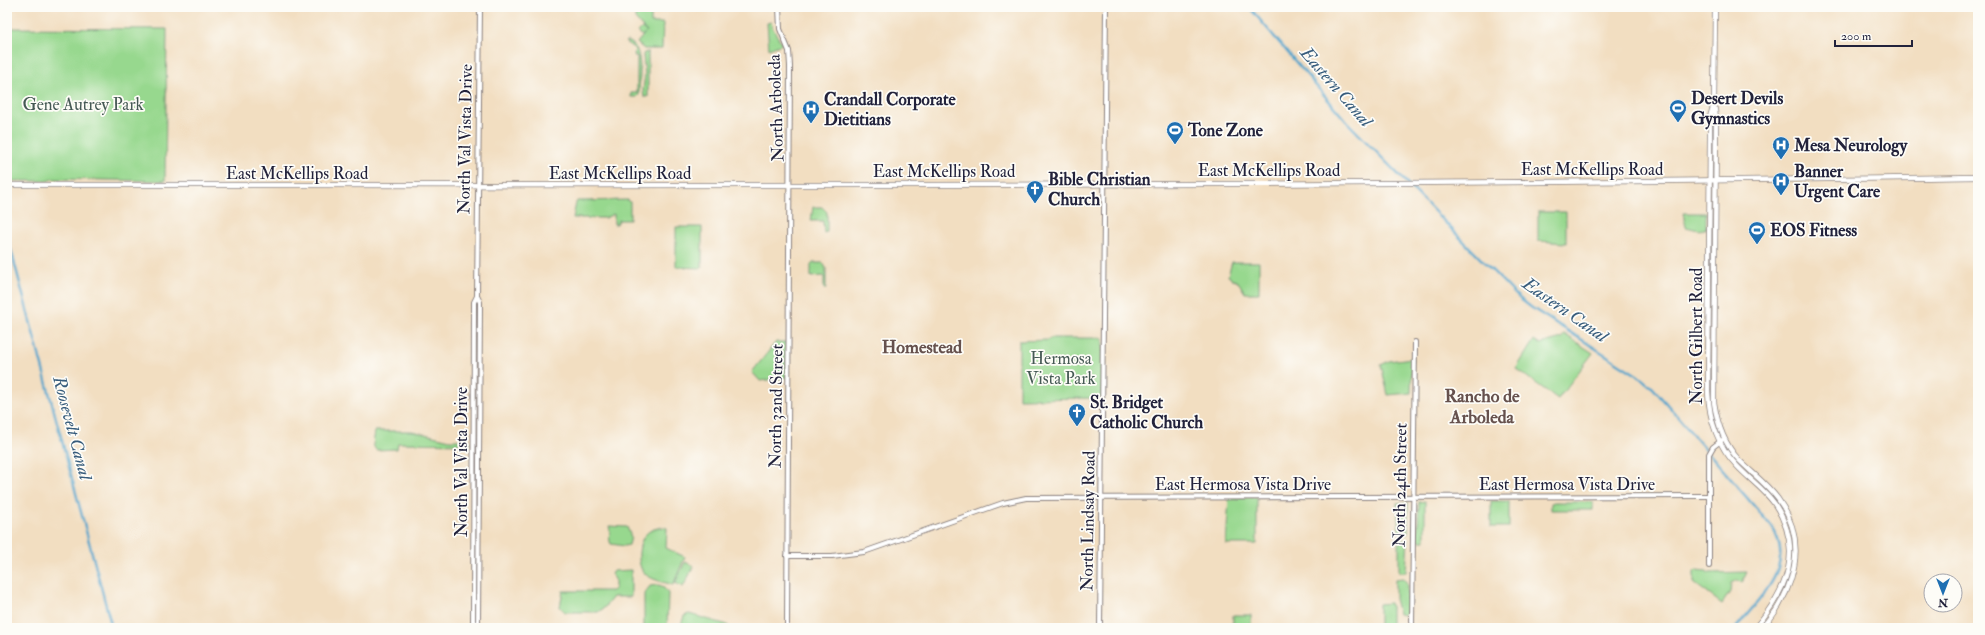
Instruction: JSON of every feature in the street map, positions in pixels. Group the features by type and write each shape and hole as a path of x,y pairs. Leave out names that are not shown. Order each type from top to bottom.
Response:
{"main road":[{"name":"North Gilbert Road","path":"1715,7 1714,104 1716,117 1716,181 1714,402 1719,425 1725,439 1739,459 1778,499 1786,514 1793,535 1795,556 1790,585 1780,606 1763,628"},
{"name":"North Gilbert Road","path":"1714,104 1710,116 1708,403 1719,441 1738,467 1774,503 1789,539 1789,562 1783,589 1772,607 1755,628"},
{"name":"East McKellips Road","path":"7,185 478,186 1709,182 1978,177"}],"street":[{"name":"North Val Vista Drive","path":"473,628 474,302 477,296 480,7"},
{"name":"North Arboleda","path":"779,7 780,29 790,59 790,185"},
{"name":"North Lindsay Road","path":"1100,628 1106,7"},
{"name":"North 32nd Street","path":"787,628 790,185"},
{"name":"North Val Vista Drive","path":"477,296 480,302 478,628"},
{"name":"North 24th Street","path":"1412,628 1415,342"},
{"path":"1709,566 1710,451 1719,441 1725,439"},
{"name":"East Hermosa Vista Drive","path":"788,556 837,556 864,552 1014,500 1026,498 1709,496"},
{"path":"473,578 478,578"},
{"path":"473,585 478,585"},
{"path":"473,599 478,599"},
{"path":"473,614 478,614"},
{"path":"473,622 478,622"}],"green space":[{"path":"635,7 651,7 651,23 663,23 662,49 644,49 637,43 645,33 642,36 638,32 642,28 647,32 635,19"},
{"path":"771,22 772,27 782,44 769,49 767,23"},
{"name":"Gene Autrey Park","path":"7,28 167,29 165,181 52,179 48,181 7,181"},
{"path":"627,41 633,44 639,56 640,81 639,95 637,97 631,97 631,93 637,93 637,56 634,56 635,49 625,42"},
{"path":"648,52 648,97 644,97 643,90 645,75 643,55 644,53"},
{"path":"628,200 630,202 630,220 619,220 617,224 614,224 614,214 605,218 573,218 577,201"},
{"path":"813,207 822,207 827,212 827,232 824,233 823,221 811,221"},
{"path":"1538,212 1566,212 1566,243 1538,241"},
{"path":"1683,213 1706,213 1706,228 1699,230 1686,227"},
{"path":"676,227 702,227 702,268 676,267"},
{"path":"1232,262 1259,262 1259,293 1245,293 1239,283 1228,276"},
{"path":"813,263 823,263 826,268 826,289 824,289 824,276 811,277 811,265"},
{"path":"1564,334 1593,353 1558,399 1516,369 1534,340 1540,344 1562,338"},
{"name":"Hermosa Vista Park","path":"1050,338 1103,338 1103,398 1019,399 1019,341 1049,340"},
{"path":"776,342 786,342 786,378 760,381 752,372"},
{"path":"1412,358 1411,393 1388,395 1381,365 1389,361"},
{"path":"375,431 412,431 450,440 469,440 471,444 398,443 397,449 376,450 373,445"},
{"path":"1229,497 1257,497 1257,544 1226,544"},
{"path":"1425,501 1425,541 1417,541 1419,502"},
{"path":"1491,501 1509,501 1509,527 1491,527"},
{"path":"1408,502 1408,532 1399,533 1397,503"},
{"path":"1593,502 1593,510 1551,510 1551,503"},
{"path":"609,526 627,527 631,537 629,545 624,546 611,544"},
{"path":"656,528 667,528 666,548 685,557 673,585 654,579 644,573 641,569 639,559 641,542 646,534"},
{"path":"1399,540 1408,540 1406,572 1399,572"},
{"path":"685,562 694,566 683,587 675,583"},
{"path":"631,570 631,597 613,597 604,608 598,612 565,612 560,607 563,591 612,591 615,588 615,579 611,574 613,571"},
{"path":"1696,570 1707,571 1708,573 1747,572 1742,583 1737,580 1731,583 1730,592 1722,604 1694,583 1694,572"},
{"path":"1403,578 1407,583 1407,612 1404,615 1399,614 1395,599 1395,579"},
{"path":"650,586 662,586 668,593 667,628 644,628 644,594"},
{"path":"1390,603 1391,628 1379,628 1379,604"},
{"path":"689,614 728,625 728,628 680,628 684,616"},
{"path":"1233,615 1251,615 1251,627 1237,628 1233,626"}],"waterway":[{"name":"Eastern Canal","path":"1249,7 1347,122 1519,298 1532,308 1637,375 1653,388 1772,527 1779,542 1780,555 1778,568 1765,593 1736,628"},
{"name":"Roosevelt Canal","path":"7,235 112,628"}],"place":[{"name":"Desert Devils Gymnastics","path":"1678,123"},
{"name":"Crandall Corporate Dietitians","path":"811,124"},
{"name":"Tone Zone","path":"1175,145"},
{"name":"Mesa Neurology","path":"1781,160"},
{"name":"Banner Urgent Care","path":"1781,196"},
{"name":"Bible Christian Church","path":"1035,204"},
{"name":"EOS Fitness","path":"1757,245"},
{"name":"St. Bridget Catholic Church","path":"1077,427"}],"district":[{"name":"Homestead","path":"922,347"},
{"name":"Rancho de Arboleda","path":"1482,406"}]}
